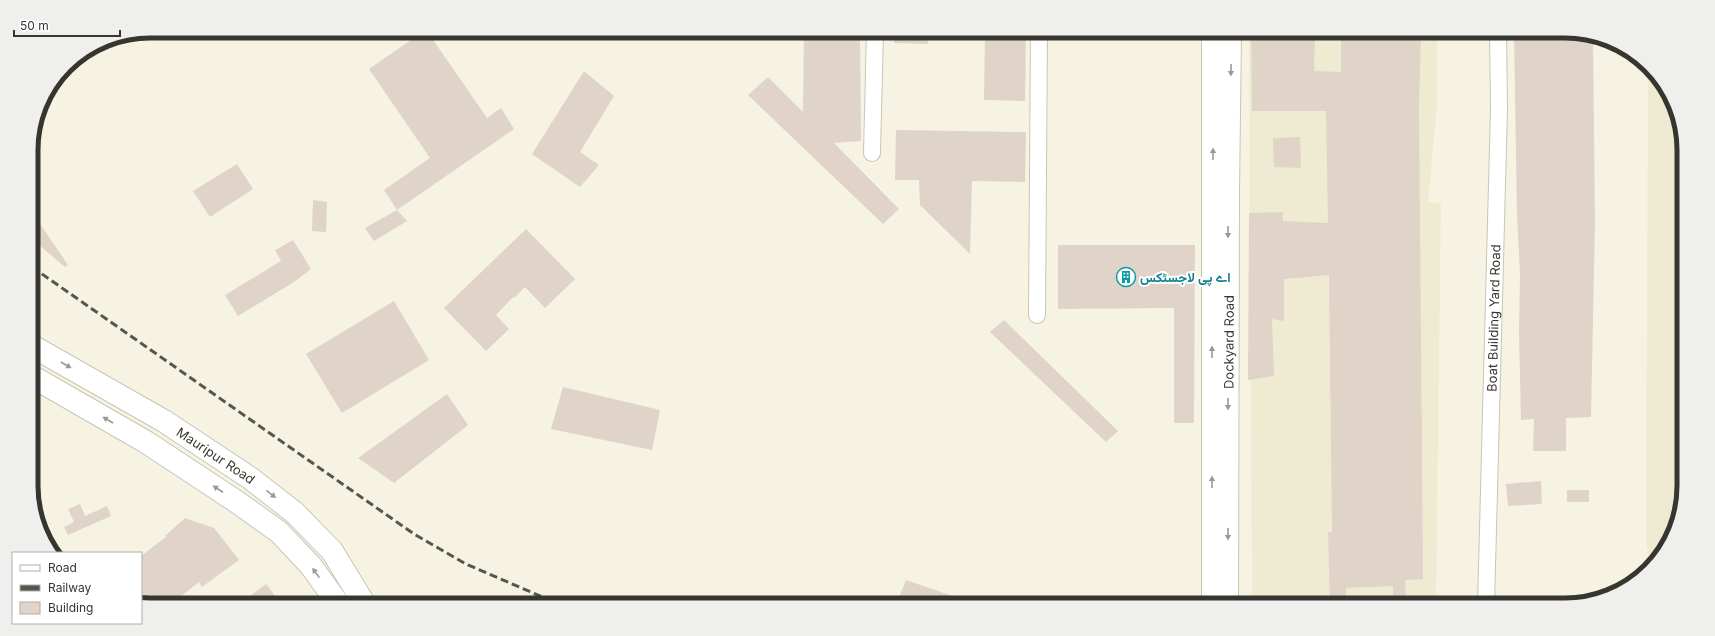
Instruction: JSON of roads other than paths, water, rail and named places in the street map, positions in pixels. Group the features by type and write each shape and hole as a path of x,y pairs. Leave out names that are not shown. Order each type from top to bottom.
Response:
{"highway":[{"name":"Mauripur Road","path":"38,349 164,421 261,486 295,513 332,551 361,598"},
{"name":"Mauripur Road","path":"38,380 146,442 237,502 279,532 311,566 334,598"}],"street":[{"path":"872,153 875,38"},
{"path":"1037,314 1039,38"},
{"name":"Dockyard Road","path":"1212,38 1221,193 1228,598"},
{"name":"Dockyard Road","path":"1212,598 1221,193 1231,38"},
{"name":"Boat Building Yard Road","path":"1486,598 1499,108 1498,38"}],"railway":[{"path":"38,271 414,534 466,564 545,598"}],"place":[{"name":"اے پی لاجسٹکس","path":"1126,277"}]}
